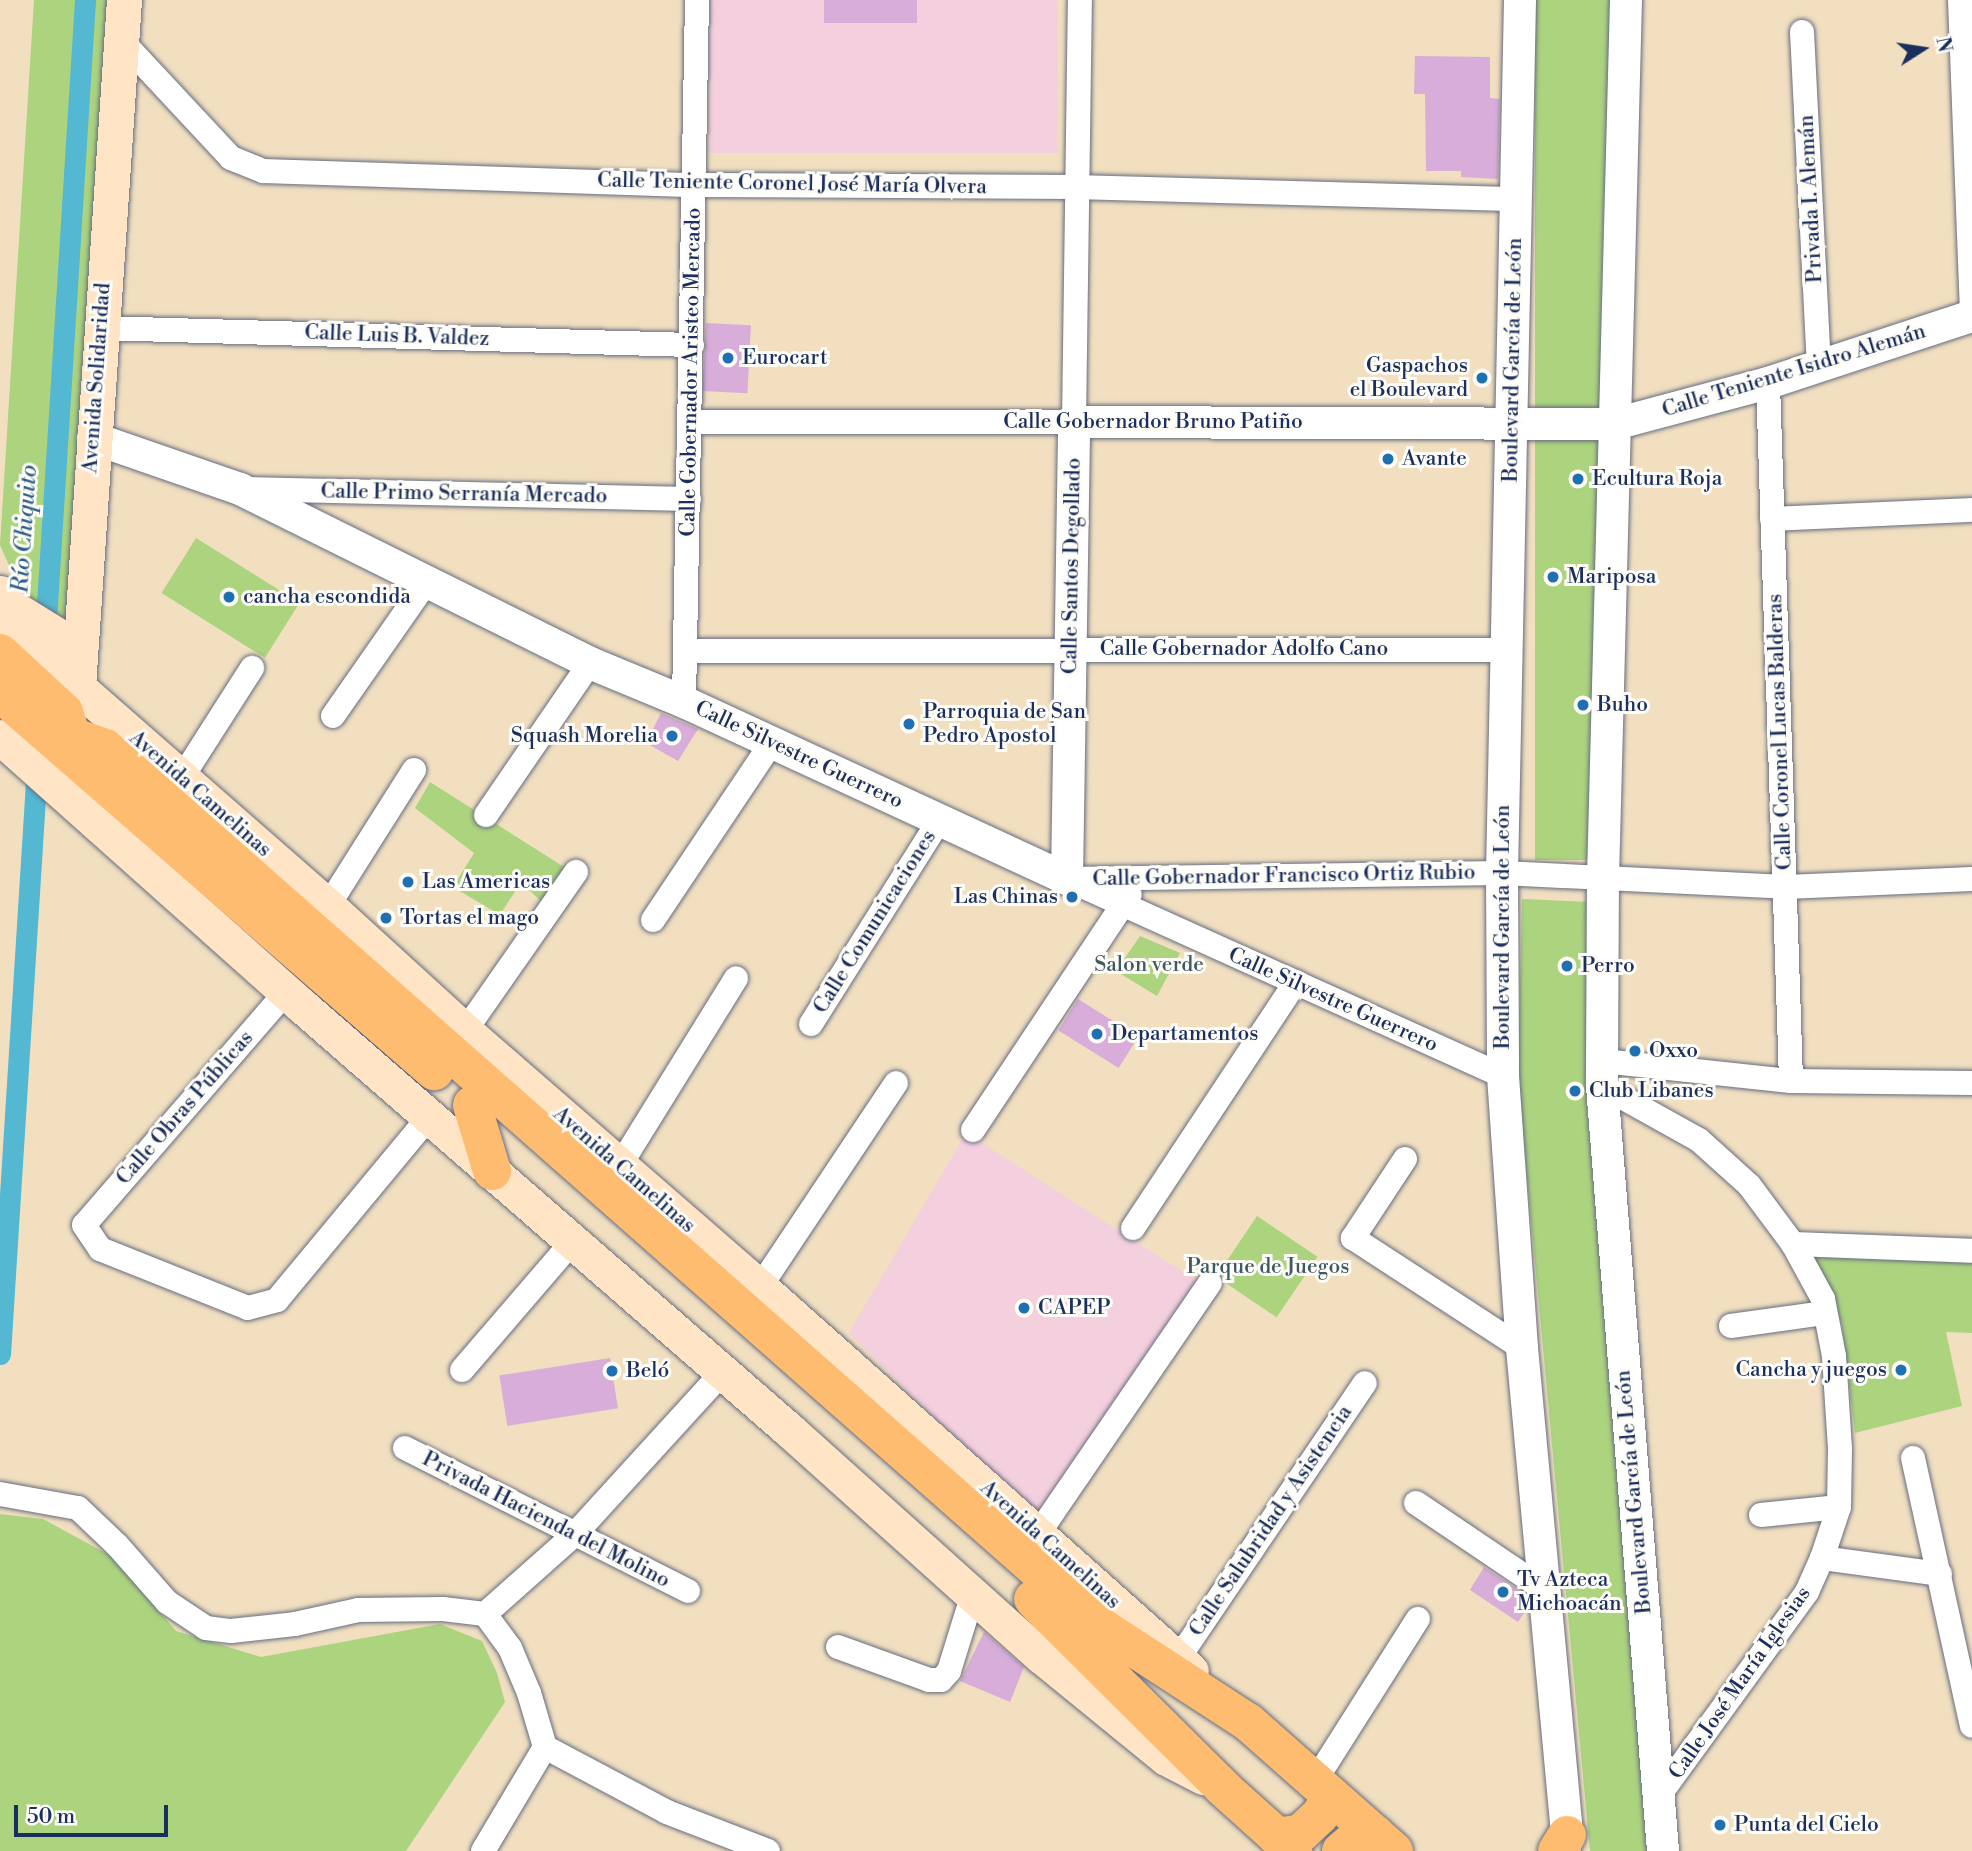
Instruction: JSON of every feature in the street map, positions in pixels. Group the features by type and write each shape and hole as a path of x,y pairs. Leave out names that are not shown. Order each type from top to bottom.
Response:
{"highway":[{"name":"Avenida Camelinas","path":"0,653 70,700 105,748 992,1559 1222,1787 1285,1844"},
{"name":"Avenida Camelinas","path":"0,693 70,700"},
{"path":"479,1043 489,1101 492,1171"},
{"name":"Avenida Camelinas","path":"489,1101 1103,1628 1248,1722 1384,1842"},
{"path":"1285,1844 1321,1815 1323,1789"},
{"path":"1341,1851 1354,1840 1384,1842"}],"main road":[{"name":"Avenida Solidaridad","path":"70,700 93,438 124,0"},
{"name":"Avenida Camelinas","path":"2,605 70,700 181,779 328,905 479,1043 760,1287 1248,1722"},
{"name":"Avenida Camelinas","path":"0,737 1041,1656 1167,1758 1222,1787"}],"street":[{"name":"Calle Gobernador Aristeo Mercado","path":"684,702 697,0"},
{"name":"Calle Santos Degollado","path":"1067,879 1080,0"},
{"name":"Boulevard García de León","path":"1520,0 1502,873 1503,1076 1522,1348 1545,1590 1563,1846"},
{"name":"Boulevard García de León","path":"1626,0 1603,876 1602,1074 1663,1851"},
{"path":"1961,0 1968,74 1972,310"},
{"name":"Privada I. Alemán","path":"1802,32 1819,366"},
{"name":"Calle Teniente Coronel José María Olvera","path":"121,40 231,158 263,171 695,185 1078,187 1516,199"},
{"name":"Calle Teniente Isidro Alemán","path":"1615,424 1768,383 1972,316"},
{"name":"Calle Luis B. Valdez","path":"101,328 692,345"},
{"name":"Calle Coronel Lucas Balderas","path":"1768,383 1791,1081"},
{"name":"Calle Gobernador Bruno Patiño","path":"691,422 1615,424"},
{"name":"Calle Silvestre Guerrero","path":"93,438 240,489 428,580 590,663 684,702 1122,906 1503,1076"},
{"name":"Calle Primo Serranía Mercado","path":"240,489 689,499"},
{"path":"1772,519 1972,510"},
{"path":"334,716 428,580"},
{"name":"Calle Gobernador Adolfo Cano","path":"687,651 1507,650"},
{"path":"486,815 590,663"},
{"path":"181,779 251,668"},
{"path":"653,920 771,744"},
{"path":"328,905 414,770"},
{"name":"Calle Comunicaciones","path":"811,1024 940,820"},
{"path":"479,1043 576,872"},
{"name":"Calle Gobernador Francisco Ortiz Rubio","path":"1067,879 1502,873 1786,887 1972,879"},
{"path":"973,1129 1140,879"},
{"path":"619,1167 736,978"},
{"path":"1133,1228 1296,982"},
{"name":"Calle Obras Públicas","path":"286,992 85,1225 100,1249 248,1308 277,1300 429,1117"},
{"path":"1602,1074 1791,1081 1972,1083"},
{"name":"Calle José María Iglesias","path":"1602,1074 1699,1140 1749,1185 1793,1244 1823,1299 1834,1356 1840,1449 1839,1507 1822,1558 1807,1592 1658,1797"},
{"path":"760,1287 896,1083"},
{"path":"1405,1159 1353,1238 1522,1348"},
{"path":"462,1370 573,1241"},
{"path":"1793,1244 1972,1251"},
{"path":"1038,1534 1210,1283"},
{"path":"1731,1326 1825,1313"},
{"path":"485,1614 575,1534 722,1373"},
{"name":"Calle Salubridad y Asistencia","path":"1178,1659 1365,1384"},
{"name":"Privada Hacienda del Molino","path":"405,1448 688,1591"},
{"path":"1913,1458 1972,1726"},
{"path":"0,1494 78,1508 117,1545 167,1602 206,1628 231,1631 282,1625 358,1610 443,1609 485,1614 510,1648 529,1693 545,1747 667,1812 768,1851"},
{"path":"1416,1503 1545,1590"},
{"path":"1761,1515 1839,1507"},
{"path":"1822,1558 1940,1574"},
{"path":"838,1647 929,1680 941,1680 950,1671 973,1594"},
{"path":"1323,1789 1418,1619"},
{"path":"483,1851 545,1747"}],"shaded area":[{"path":"709,0 1058,0 1058,153 709,153"},
{"name":"CAPEP","path":"966,1133 1202,1284 1042,1523 849,1333"}],"green space":[{"path":"34,0 127,0 82,637 21,593 0,545"},
{"path":"1535,0 1613,0 1613,860 1535,860"},
{"name":"cancha escondida","path":"196,538 299,603 265,658 162,593"},
{"path":"430,782 572,872 548,908 521,882 500,915 453,887 474,853 415,808"},
{"path":"1522,899 1589,902 1587,1105 1652,1851 1590,1851 1518,1080"},
{"name":"Salon verde","path":"1140,936 1180,953 1157,996 1116,971"},
{"name":"Parque de Juegos","path":"1257,1216 1318,1257 1277,1317 1216,1277"},
{"name":"Cancha y juegos","path":"1814,1256 1972,1261 1972,1333 1946,1332 1962,1406 1855,1433 1842,1325"},
{"path":"0,1514 43,1519 113,1557 176,1631 261,1657 440,1624 482,1641 497,1673 505,1702 406,1851 0,1851"}],"building":[{"path":"824,0 917,0 917,23 824,23"},
{"path":"1415,56 1490,57 1490,98 1500,99 1498,179 1461,177 1461,171 1426,171 1425,94 1414,94"},
{"name":"Eurocart","path":"706,323 751,325 747,393 702,391"},
{"name":"Squash Morelia","path":"661,713 698,729 678,761 646,743"},
{"name":"Departamentos","path":"1078,999 1138,1037 1119,1068 1058,1030"},
{"path":"610,1358 618,1408 507,1426 499,1376"},
{"name":"Tv Azteca Michoacán","path":"1484,1567 1526,1595 1528,1607 1518,1622 1470,1590"},
{"path":"984,1632 1024,1667 1010,1702 960,1681"}],"waterway":[{"name":"Río Chiquito","path":"45,636 85,0"},
{"name":"Río Chiquito","path":"0,1354 37,766"}],"place":[{"name":"Eurocart","path":"728,358"},
{"name":"Gaspachos el Boulevard","path":"1482,378"},
{"name":"Avante","path":"1388,459"},
{"name":"Ecultura Roja","path":"1578,479"},
{"name":"Mariposa","path":"1553,577"},
{"name":"cancha escondida","path":"229,597"},
{"name":"Buho","path":"1583,705"},
{"name":"Parroquia de San Pedro Apostol","path":"909,724"},
{"name":"Squash Morelia","path":"672,736"},
{"name":"Las Americas","path":"408,882"},
{"name":"Las Chinas","path":"1072,897"},
{"name":"Tortas el mago","path":"386,918"},
{"name":"Perro","path":"1567,966"},
{"name":"Departamentos","path":"1097,1034"},
{"name":"Oxxo","path":"1635,1051"},
{"name":"Club Libanes","path":"1575,1091"},
{"name":"CAPEP","path":"1024,1308"},
{"name":"Cancha y juegos","path":"1901,1370"},
{"name":"Beló","path":"612,1371"},
{"name":"Tv Azteca Michoacán","path":"1503,1592"},
{"name":"Punta del Cielo","path":"1720,1825"}]}
